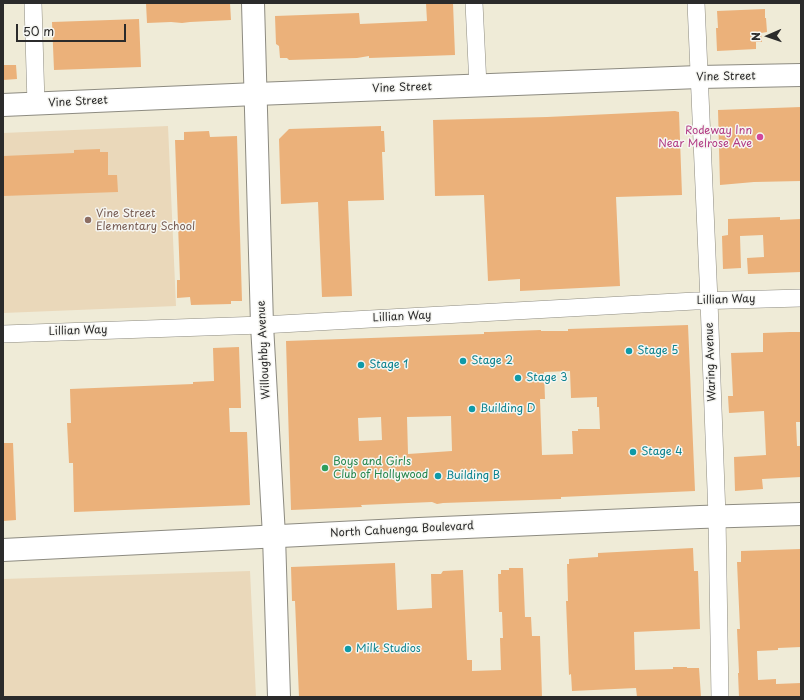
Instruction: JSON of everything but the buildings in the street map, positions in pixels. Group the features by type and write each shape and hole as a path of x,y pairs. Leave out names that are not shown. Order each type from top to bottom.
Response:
{"main road":[{"name":"Willoughby Avenue","path":"253,3 262,325 274,536 279,697"},
{"name":"Vine Street","path":"3,105 699,77 801,75"},
{"name":"North Cahuenga Boulevard","path":"3,550 717,516 801,514"}],"street":[{"path":"33,3 36,104"},
{"path":"474,3 478,86"},
{"name":"Waring Avenue","path":"696,3 717,516 720,697"},
{"name":"Lillian Way","path":"3,334 262,325 709,301 801,298"}],"shaded area":[{"name":"Vine Street Elementary School","path":"168,126 176,306 3,313 3,133"},
{"path":"250,571 256,697 3,697 3,579"}],"place":[{"name":"Rodeway Inn Near Melrose Ave","path":"760,137"},
{"name":"Vine Street Elementary School","path":"88,220"},
{"name":"Stage 5","path":"629,351"},
{"name":"Stage 2","path":"463,361"},
{"name":"Stage 1","path":"361,365"},
{"name":"Stage 3","path":"518,378"},
{"name":"Building D","path":"472,409"},
{"name":"Stage 4","path":"633,452"},
{"name":"Boys and Girls Club of Hollywood","path":"325,468"},
{"name":"Building B","path":"438,476"},
{"name":"Milk Studios","path":"348,649"}]}
